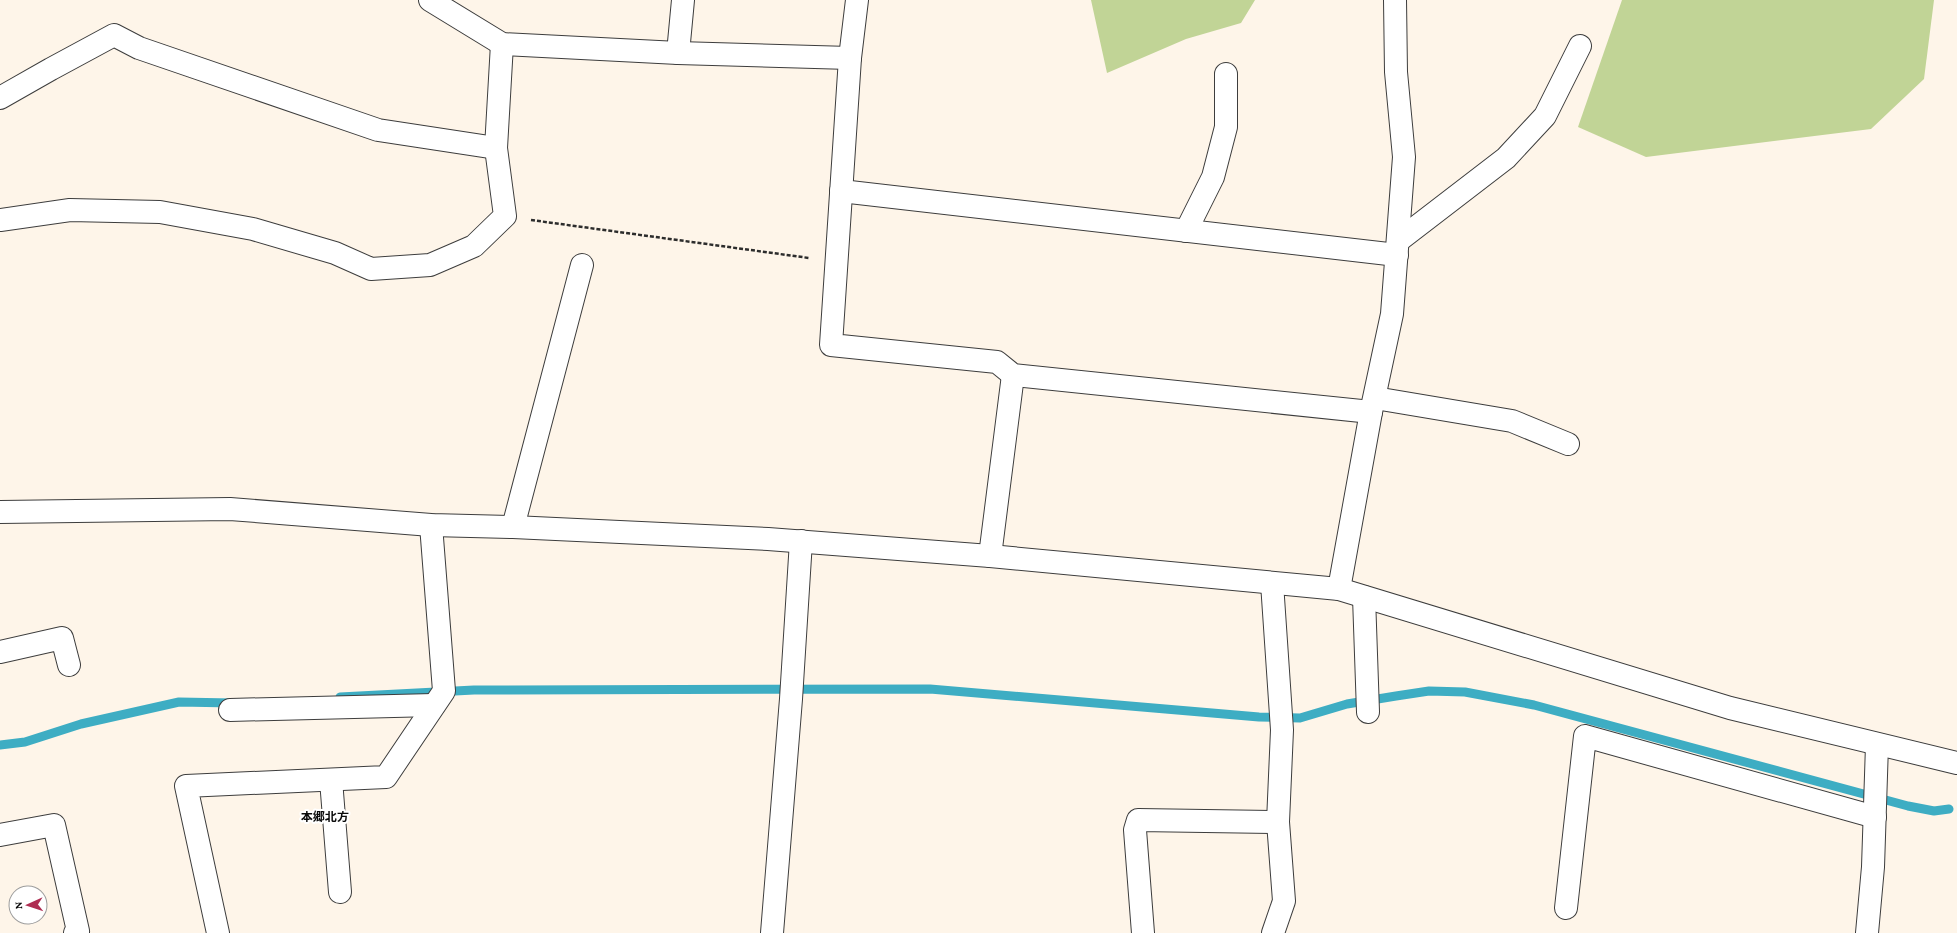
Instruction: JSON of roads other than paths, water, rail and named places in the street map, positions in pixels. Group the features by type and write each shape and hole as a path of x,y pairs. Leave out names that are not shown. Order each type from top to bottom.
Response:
{"street":[{"path":"430,0 502,44 678,53 850,58"},
{"path":"678,53 684,0"},
{"path":"857,0 850,58 836,262 832,345 997,362 1013,375 1373,405 1512,421 1568,444"},
{"path":"1338,589 1392,314 1404,157 1396,72 1395,0"},
{"path":"0,98 51,68 114,35 153,52 378,130 496,148"},
{"path":"0,220 70,210 160,212 253,229 335,253 371,269 430,264 474,246 505,216 496,148 502,44"},
{"path":"841,191 1186,231 1397,248 1506,158 1545,116 1580,46"},
{"path":"1186,231 1213,177 1226,127 1226,74"},
{"path":"513,527 582,265"},
{"path":"990,556 1013,375"},
{"path":"0,512 230,509 431,525 513,527 801,541 990,556 1338,589 1730,708 1877,745 1957,763"},
{"path":"218,933 186,786 386,777 444,691 431,525"},
{"path":"772,933 792,688 801,541"},
{"path":"1272,583 1282,730 1278,822 1284,901 1273,933"},
{"path":"1364,597 1368,704"},
{"path":"0,652 62,638 69,665"},
{"path":"230,710 434,705"},
{"path":"1566,908 1586,736 1875,817"},
{"path":"1867,933 1872,874 1877,745"},
{"path":"331,780 340,892"},
{"path":"1143,933 1136,830 1138,820 1278,822"},
{"path":"0,835 54,825 78,931 75,933"}],"waterway":[{"path":"340,697 474,690 930,689 1259,717 1300,718 1347,704 1396,696 1429,691 1465,692 1534,705 1908,806 1934,811 1949,809"},
{"path":"0,745 25,742 81,724 179,702 233,703"}],"district":[{"name":"本郷北方","path":"325,817"}]}
